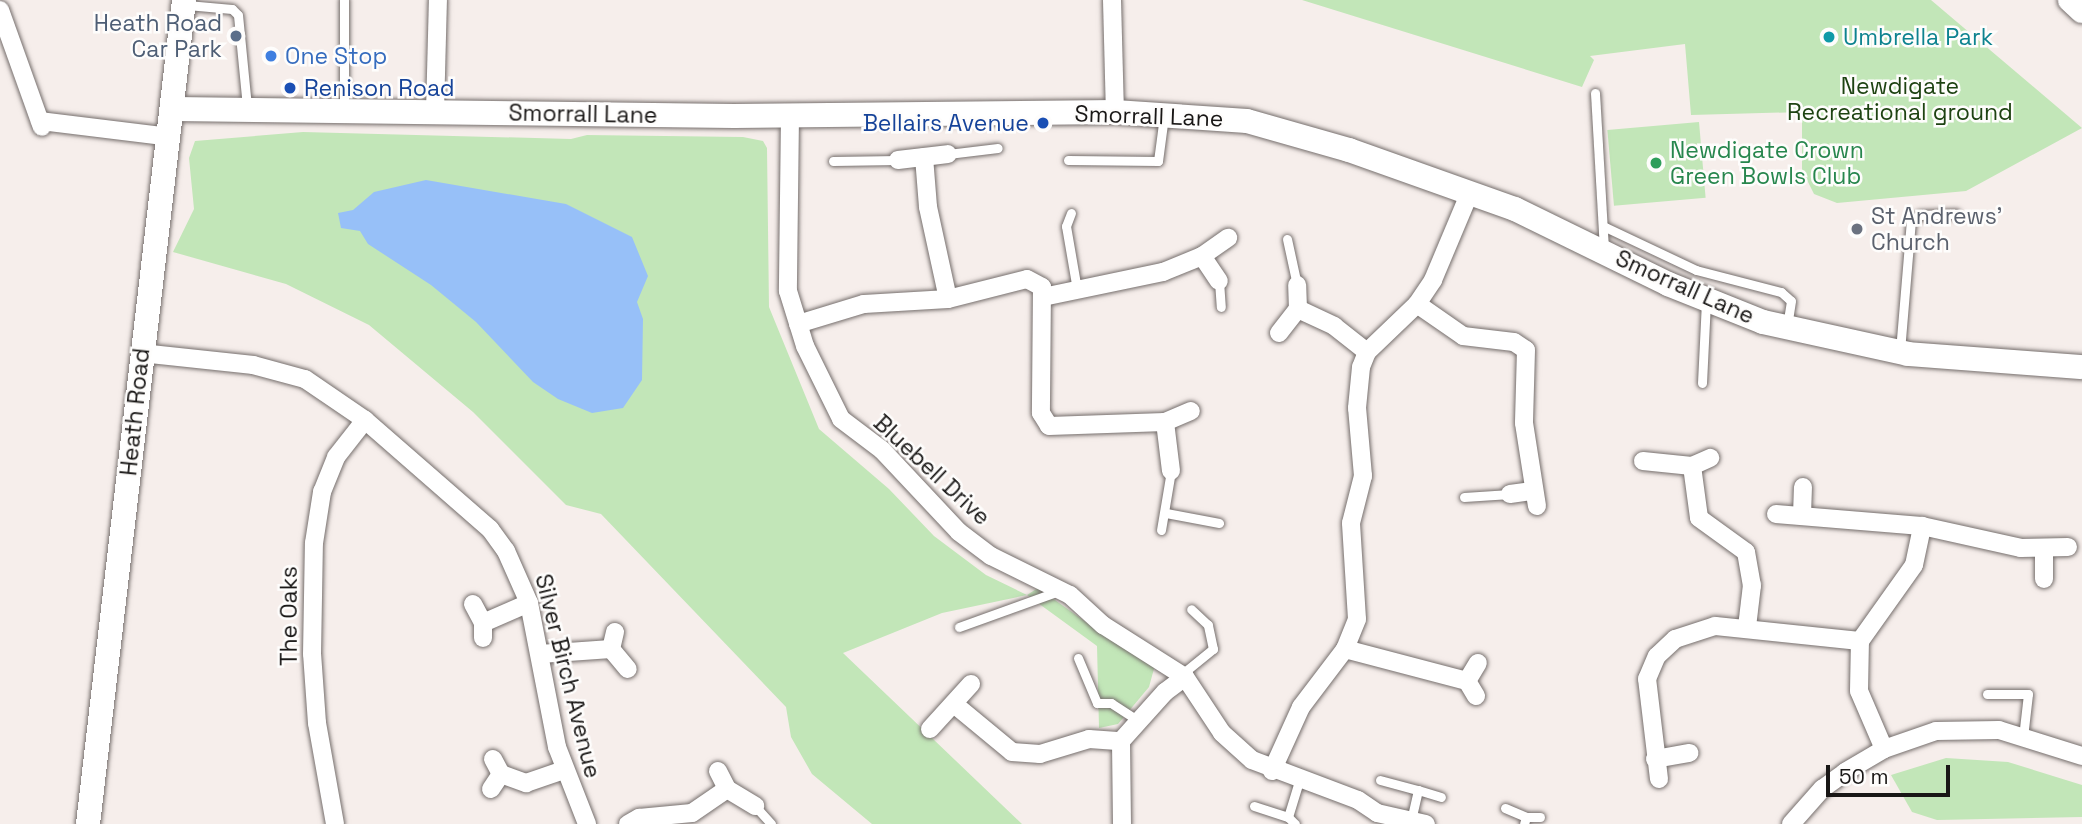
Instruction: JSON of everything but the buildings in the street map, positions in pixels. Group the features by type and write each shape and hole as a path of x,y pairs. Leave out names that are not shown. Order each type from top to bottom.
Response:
{"street":[{"path":"435,112 438,0"},
{"path":"1112,0 1115,112"},
{"path":"2070,0 2082,11"},
{"name":"Heath Road","path":"88,824 141,353 171,137 184,2"},
{"path":"0,10 41,124 171,137"},
{"name":"Smorrall Lane","path":"174,109 790,116 1115,112 1233,120 1286,130 1470,192 1604,251 1702,299 1787,329 1900,352 2082,367"},
{"name":"Bluebell Drive","path":"790,116 788,280 798,324 841,419 882,450 959,532 991,556 1060,591 1103,625 1184,675 1222,733 1252,760 1272,771 1406,822"},
{"path":"898,160 948,154"},
{"path":"924,157 928,207 948,299"},
{"path":"1272,771 1313,685 1354,636 1359,607 1351,523 1363,476 1357,382 1367,352 1417,304 1433,280 1470,192"},
{"path":"1043,297 1163,272 1202,256 1228,238"},
{"path":"1202,256 1219,281"},
{"path":"798,324 864,304 948,299 1027,279 1042,287 1044,421 1067,428 1165,422 1191,411"},
{"path":"1279,333 1298,309 1297,285"},
{"path":"1417,304 1464,335 1514,342 1526,350 1524,422 1534,498 1510,494"},
{"path":"1298,309 1334,326 1367,352"},
{"name":"Silver Birch Avenue","path":"141,353 285,372 324,390 365,421 490,529 506,551 529,603 564,770 587,824"},
{"name":"The Oaks","path":"335,824 315,696 314,543 326,482 336,457 365,421"},
{"path":"1165,422 1171,471"},
{"path":"1643,461 1692,466 1710,458"},
{"path":"1692,466 1699,517 1745,552 1752,584 1746,627"},
{"path":"1802,515 1803,487"},
{"path":"1776,514 1922,526 1996,544 2044,549 2068,547"},
{"path":"1884,749 1859,691 1860,642 1914,565 1922,526"},
{"path":"2044,549 2044,579"},
{"path":"473,604 483,630 529,603"},
{"path":"1658,779 1646,698 1647,679 1657,656 1675,639 1695,629 1746,627 1860,642"},
{"path":"540,654 613,640 628,669"},
{"path":"1345,649 1471,689 1478,663"},
{"path":"1122,824 1121,741 1184,675"},
{"path":"930,729 971,684"},
{"path":"954,704 1012,752 1040,754 1089,739 1121,741"},
{"path":"1791,824 1822,789 1884,749 1913,736 1968,727 2023,737 2082,756"},
{"path":"1655,759 1689,752"},
{"path":"491,789 497,766 526,783 564,770"},
{"path":"718,771 727,789 755,806"},
{"path":"628,824 639,818 692,813 727,789"}],"lane":[{"path":"344,0 344,110"},
{"path":"184,2 232,9 238,15 247,108"},
{"path":"1595,93 1604,251"},
{"path":"1068,160 1158,161 1165,114"},
{"path":"948,154 998,148"},
{"path":"833,161 898,160"},
{"path":"1071,213 1066,226 1077,290"},
{"path":"1900,352 1910,221 1920,215 1956,214"},
{"path":"1603,226 1707,272 1787,296 1791,305 1787,329"},
{"path":"1287,239 1297,285"},
{"path":"1702,383 1702,299 1707,272"},
{"path":"1219,281 1221,307"},
{"path":"1161,530 1171,471"},
{"path":"1464,497 1510,494"},
{"path":"1166,513 1219,523"},
{"path":"959,627 1060,591"},
{"path":"1184,675 1213,649 1208,625 1191,609"},
{"path":"1078,658 1097,703 1111,703 1139,721"},
{"path":"1987,694 2028,694 2023,737"},
{"path":"1254,806 1292,821 1300,780"},
{"path":"1380,780 1441,797"},
{"path":"1406,822 1418,790"},
{"path":"755,806 771,824"},
{"path":"1505,808 1525,821 1540,817"}],"green space":[{"name":"Newdigate Recreational ground","path":"1302,0 1931,0 2082,128 1966,191 1837,203 1814,194 1802,170 1802,112 1691,115 1685,44 1590,56 1594,60 1582,87"},
{"name":"Newdigate Crown Green Bowls Club","path":"1699,122 1706,198 1614,206 1607,130"},
{"path":"303,132 571,139 587,135 743,137 763,141 767,148 769,307 819,429 889,489 934,536 986,575 1027,595 942,613 843,653 1022,824 872,824 812,774 791,737 786,707 601,514 566,505 473,412 369,325 286,284 173,252 194,209 189,158 195,141"},
{"path":"1038,588 1114,642 1155,665 1149,687 1118,724 1099,728 1097,646 1027,595"},
{"path":"1946,758 2008,762 2082,785 2082,817 1937,820 1912,812 1891,775"}],"water":[{"path":"426,180 566,204 632,237 648,276 637,302 643,319 642,380 623,408 592,413 558,399 533,382 476,322 431,285 368,244 360,231 341,228 338,213 353,210 374,192"}],"place":[{"name":"Heath Road Car Park","path":"236,36"},
{"name":"Umbrella Park","path":"1829,37"},
{"name":"One Stop","path":"271,56"},
{"name":"Renison Road","path":"290,88"},
{"name":"Bellairs Avenue","path":"1043,123"},
{"name":"Newdigate Crown Green Bowls Club","path":"1656,163"},
{"name":"St Andrews' Church","path":"1857,229"}]}
